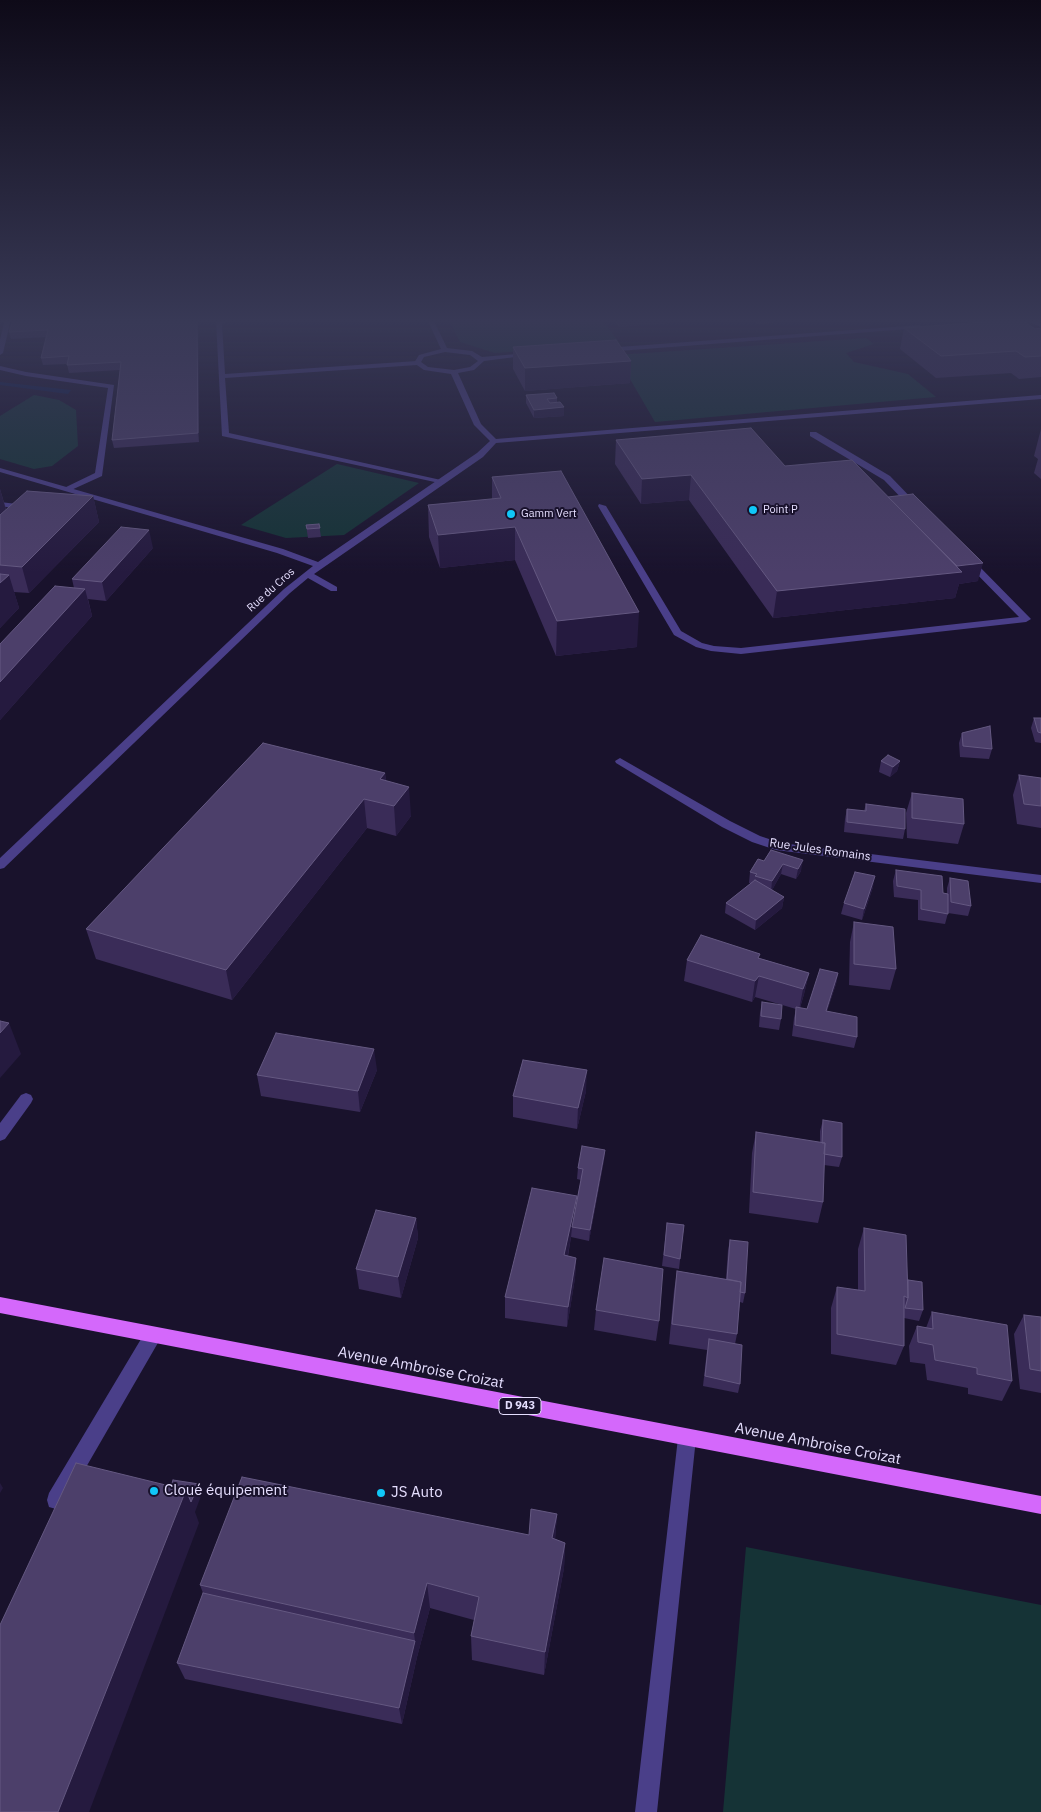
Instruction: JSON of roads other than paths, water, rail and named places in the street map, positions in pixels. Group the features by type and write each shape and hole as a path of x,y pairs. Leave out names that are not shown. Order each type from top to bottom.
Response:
{"main road":[{"name":"Avenue Ambroise Croizat","path":"0,1305 1041,1505"}],"street":[{"path":"66,489 99,474 109,404"},
{"path":"223,404 226,434 441,482"},
{"path":"469,404 478,424 494,442"},
{"path":"319,566 480,455 494,442 961,404"},
{"path":"813,434 887,478 922,513"},
{"name":"Rue du Cros","path":"0,470 280,551 319,566"},
{"path":"0,504 25,507 0,531"},
{"path":"602,506 677,633 699,645 714,649 741,651 1026,619 964,556"},
{"name":"Rue du Cros","path":"0,864 287,591 319,566"},
{"path":"308,574 334,588"},
{"name":"Rue Jules Romains","path":"620,761 726,824 756,839 780,847 1041,879"},
{"path":"0,1135 26,1099"},
{"path":"56,1500 153,1335"},
{"path":"646,1812 687,1438"}],"place":[{"name":"Point P","path":"753,510"},
{"name":"Gamm Vert","path":"511,514"},
{"name":"Cloué équipement","path":"154,1491"},
{"name":"JS Auto","path":"381,1493"}]}
